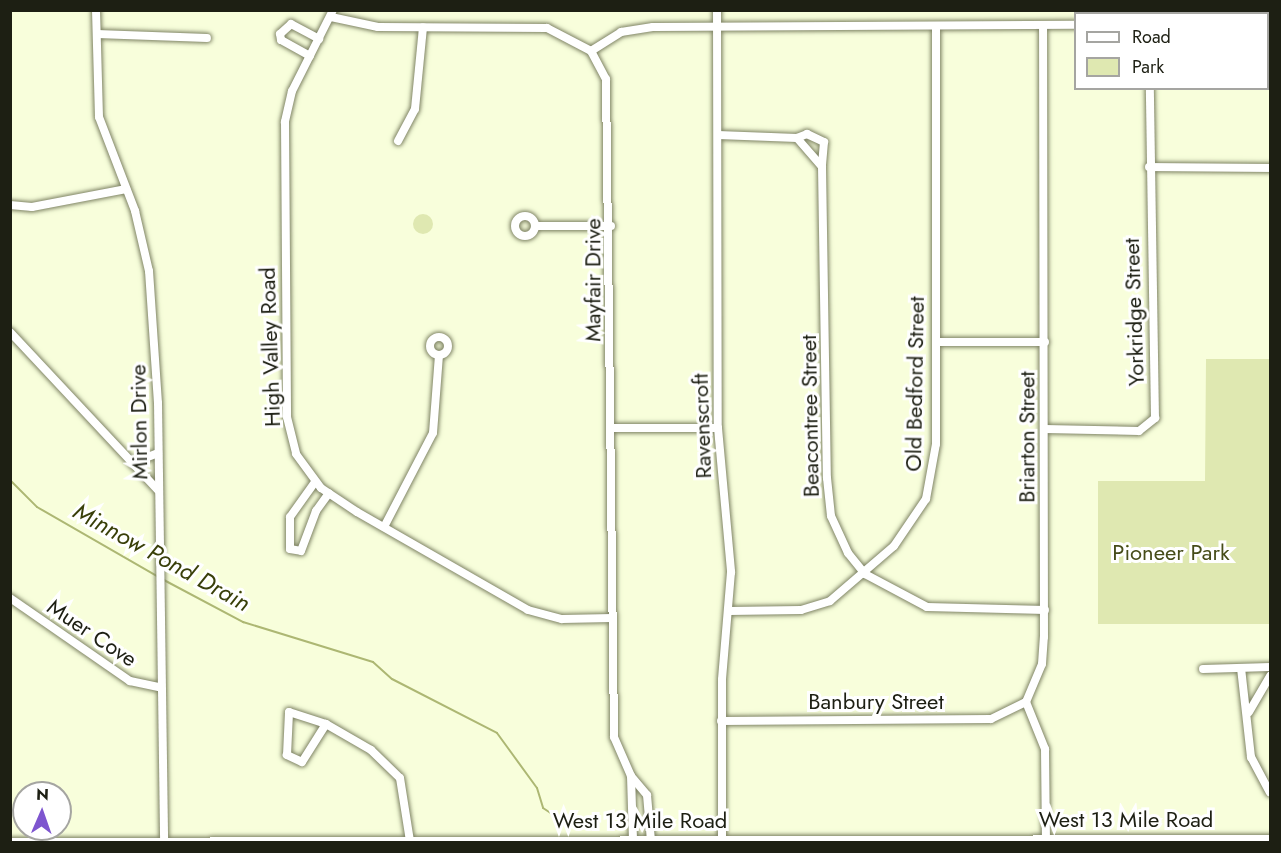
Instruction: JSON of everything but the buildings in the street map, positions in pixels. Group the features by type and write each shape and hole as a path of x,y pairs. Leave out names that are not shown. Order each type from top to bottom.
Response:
{"street":[{"name":"Mirlon Drive","path":"96,10 99,117 126,189 150,271 158,453 158,687 164,842"},
{"name":"Ravenscroft","path":"717,10 718,428 729,611 721,721 722,841"},
{"path":"332,14 378,27 547,28 591,51 633,29 1074,25"},
{"name":"High Valley Road","path":"332,14 292,91 285,122 285,360 290,438 315,482 329,493 528,610 562,619 612,618"},
{"path":"310,56 281,40 280,34 291,24 319,39"},
{"path":"398,141 415,109 423,27"},
{"name":"Old Bedford Street","path":"729,611 809,609 831,601 865,574 894,546 926,499 936,444 936,27"},
{"name":"Briarton Street","path":"1026,702 1042,664 1045,610 1043,27"},
{"path":"97,34 207,38"},
{"path":"1269,39 1270,49"},
{"name":"Mayfair Drive","path":"591,51 610,96 614,737 631,776 647,795 651,841"},
{"name":"Yorkridge Street","path":"1045,429 1139,431 1155,418 1149,167 1150,90"},
{"name":"Beacontree Street","path":"718,135 797,138 807,134 824,142 822,167 827,478 831,516 865,574"},
{"path":"797,138 822,167"},
{"path":"1149,167 1270,168"},
{"path":"10,205 41,205 126,189"},
{"path":"536,226 610,226"},
{"path":"10,332 158,490"},
{"path":"936,342 1045,342"},
{"path":"384,527 433,433 439,355"},
{"path":"611,428 718,428"},
{"path":"132,463 158,453"},
{"path":"315,482 290,517 290,549 302,551 316,511 329,493"},
{"path":"865,574 927,607 1045,610"},
{"name":"Muer Cove","path":"10,598 130,681 158,687"},
{"path":"1203,669 1270,667"},
{"path":"1241,668 1249,712 1251,757 1270,792"},
{"path":"1249,712 1270,676"},
{"path":"1026,702 1045,749 1047,840"},
{"name":"Banbury Street","path":"721,721 991,719 1026,702"},
{"path":"326,724 307,758 296,764 289,759 285,721 290,712 326,724 371,750 400,778 410,841"},
{"name":"Mayfair Drive","path":"631,776 633,841"},
{"name":"West 13 Mile Road","path":"10,842 1233,841 1270,839"}],"green space":[{"path":"423,214 430,217 433,224 430,231 423,234 416,231 413,224 416,217"},
{"name":"Pioneer Park","path":"1206,359 1270,359 1270,624 1098,624 1098,481 1205,481"}],"waterway":[{"name":"Minnow Pond Drain","path":"10,480 37,507 157,576"},
{"name":"Minnow Pond Drain","path":"162,579 243,622 373,662 392,679 497,733 537,788 543,808 563,821"}]}
